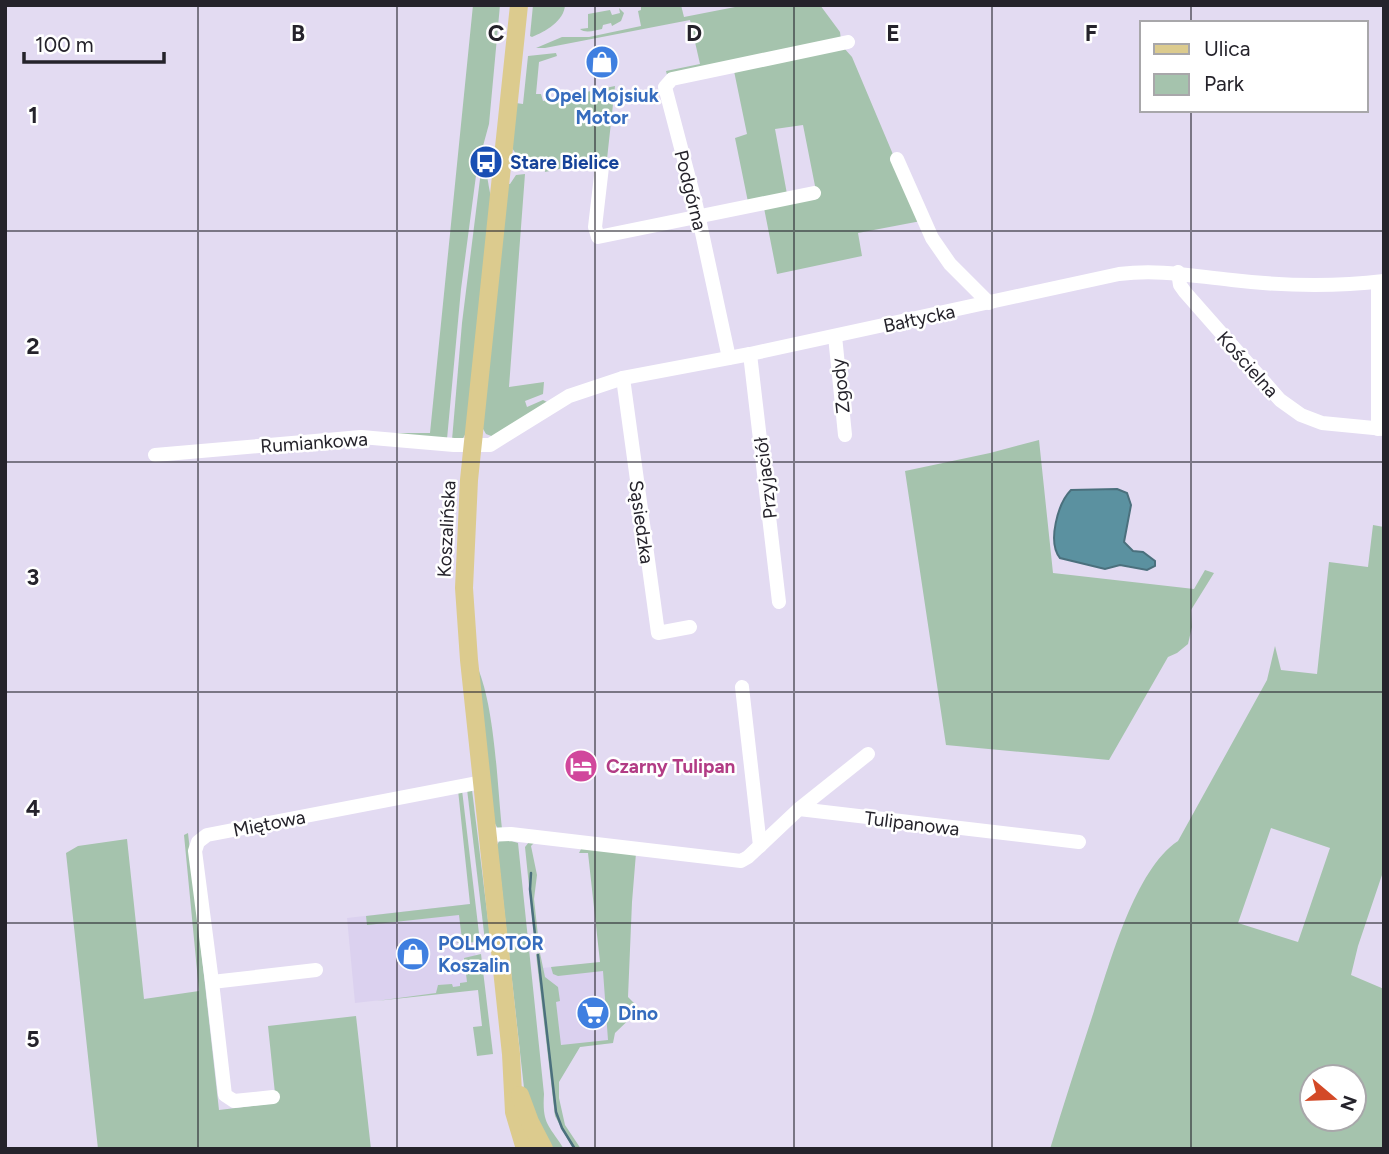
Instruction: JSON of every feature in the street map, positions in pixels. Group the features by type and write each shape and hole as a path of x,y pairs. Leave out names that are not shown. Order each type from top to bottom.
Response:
{"main road":[{"name":"Koszalińska","path":"519,5 472,446 466,534 465,605 511,1054 514,1112 525,1149"},
{"name":"Koszalińska","path":"511,1054 525,1110 544,1149"}],"street":[{"name":"Podgórna","path":"729,358 698,217 665,93 667,82 848,42"},
{"path":"897,159 932,238 950,264 989,303"},
{"path":"602,167 595,227 598,237 814,193"},
{"name":"Bałtycka","path":"472,446 498,442 569,396 623,378 750,354 1119,274 1142,271 1178,272 1230,280 1303,286 1381,281"},
{"name":"Kościelna","path":"1178,272 1180,285 1185,292 1280,400 1301,415 1322,424 1381,429"},
{"path":"1381,281 1381,429"},
{"name":"Zgody","path":"835,336 845,435"},
{"name":"Przyjaciół","path":"750,354 779,601"},
{"name":"Sąsiedzka","path":"623,378 658,633 690,627"},
{"name":"Rumiankowa","path":"155,456 361,437 472,446"},
{"path":"742,687 760,846"},
{"path":"487,835 511,834 741,861 799,809 868,754"},
{"name":"Miętowa","path":"273,1097 234,1101 225,1095 195,851 198,842 207,835 482,782"},
{"name":"Tulipanowa","path":"799,809 1079,842"},
{"path":"212,982 316,970"}],"shaded area":[{"name":"POLMOTOR Koszalin","path":"470,904 479,989 355,1003 347,918"},
{"path":"604,962 613,1043 551,1050 542,968"}],"green space":[{"path":"473,5 500,5 489,124 477,168 461,289 447,439 366,433 430,433"},
{"path":"533,5 565,5 558,21 532,37 530,36"},
{"path":"641,5 681,5 684,17 735,5 820,5 840,32 841,40 667,75 666,71 700,64 690,20 536,48 562,37 589,37 641,26 638,11 641,10"},
{"path":"619,8 624,13 621,21 612,26 611,23 603,25 602,29 580,29 588,28 588,14 610,10 612,15 620,13"},
{"path":"844,48 852,57 921,221 858,233 862,256 777,274 764,208 817,196 803,125 775,129 787,194 748,202 735,138 747,134 734,71"},
{"path":"556,53 557,56 539,62 536,94 541,94 543,101 615,86 607,159 545,172 546,159 521,161 512,148 516,103 523,104 528,56"},
{"path":"481,171 486,171 491,198 466,433 462,440 452,440 462,323"},
{"path":"525,174 509,387 544,382 543,394 525,401 527,407 543,400 547,402 494,437 486,434 482,427 507,184 510,184 516,175"},
{"path":"1039,440 1053,573 1194,589 1205,570 1214,573 1191,610 1192,627 1188,644 1168,657 1109,760 946,745 905,471"},
{"path":"1373,525 1384,527 1384,869 1351,975 1384,989 1384,1149 1050,1149 1126,918 1149,873 1163,854 1178,841 1267,680 1275,646 1281,670 1317,674 1329,562 1368,567","holes":["1271,828 1330,848 1298,942 1238,923"]},
{"path":"477,666 492,724 502,829 498,829 493,820"},
{"path":"467,789 472,790 490,936 485,941"},
{"path":"458,790 462,790 480,942 456,943 462,940 459,915 367,925 366,916 470,904"},
{"path":"188,833 219,1110 276,1103 268,1026 356,1016 371,1149 98,1149 66,853 78,846 127,839 144,999 199,991 184,835"},
{"path":"501,838 518,843 544,1112 548,1124 564,1149 551,1149 525,1097 497,845"},
{"path":"529,842 535,842 531,846 537,875 534,899 539,945 535,945 525,847"},
{"path":"582,847 636,853 628,997 640,1009 615,1033 613,1043 580,1047 559,1082 559,1098 565,1125 581,1149 573,1149 555,1116 536,954 540,953 545,977 558,987 560,1001 556,1002 561,1045 608,1040 603,971 558,976 553,974 551,967 600,962 588,853 579,853"},
{"path":"481,954 493,1054 477,1056 473,1027 482,1026 478,990 376,1001 436,993 438,985 460,986 460,983 467,982 464,958"}],"water":[{"path":"1117,489 1127,493 1131,505 1124,542 1133,551 1143,552 1155,561 1155,566 1147,570 1120,565 1105,569 1060,558 1056,551 1054,533 1058,513 1066,496 1071,490"}],"waterway":[{"path":"531,873 530,889 536,944"},
{"path":"538,955 556,1112 575,1149"}],"place":[{"name":"Opel Mojsiuk Motor","path":"602,62"},
{"name":"Stare Bielice","path":"486,162"},
{"name":"Czarny Tulipan","path":"581,766"},
{"name":"POLMOTOR Koszalin","path":"413,954"},
{"name":"Dino","path":"593,1013"}]}
